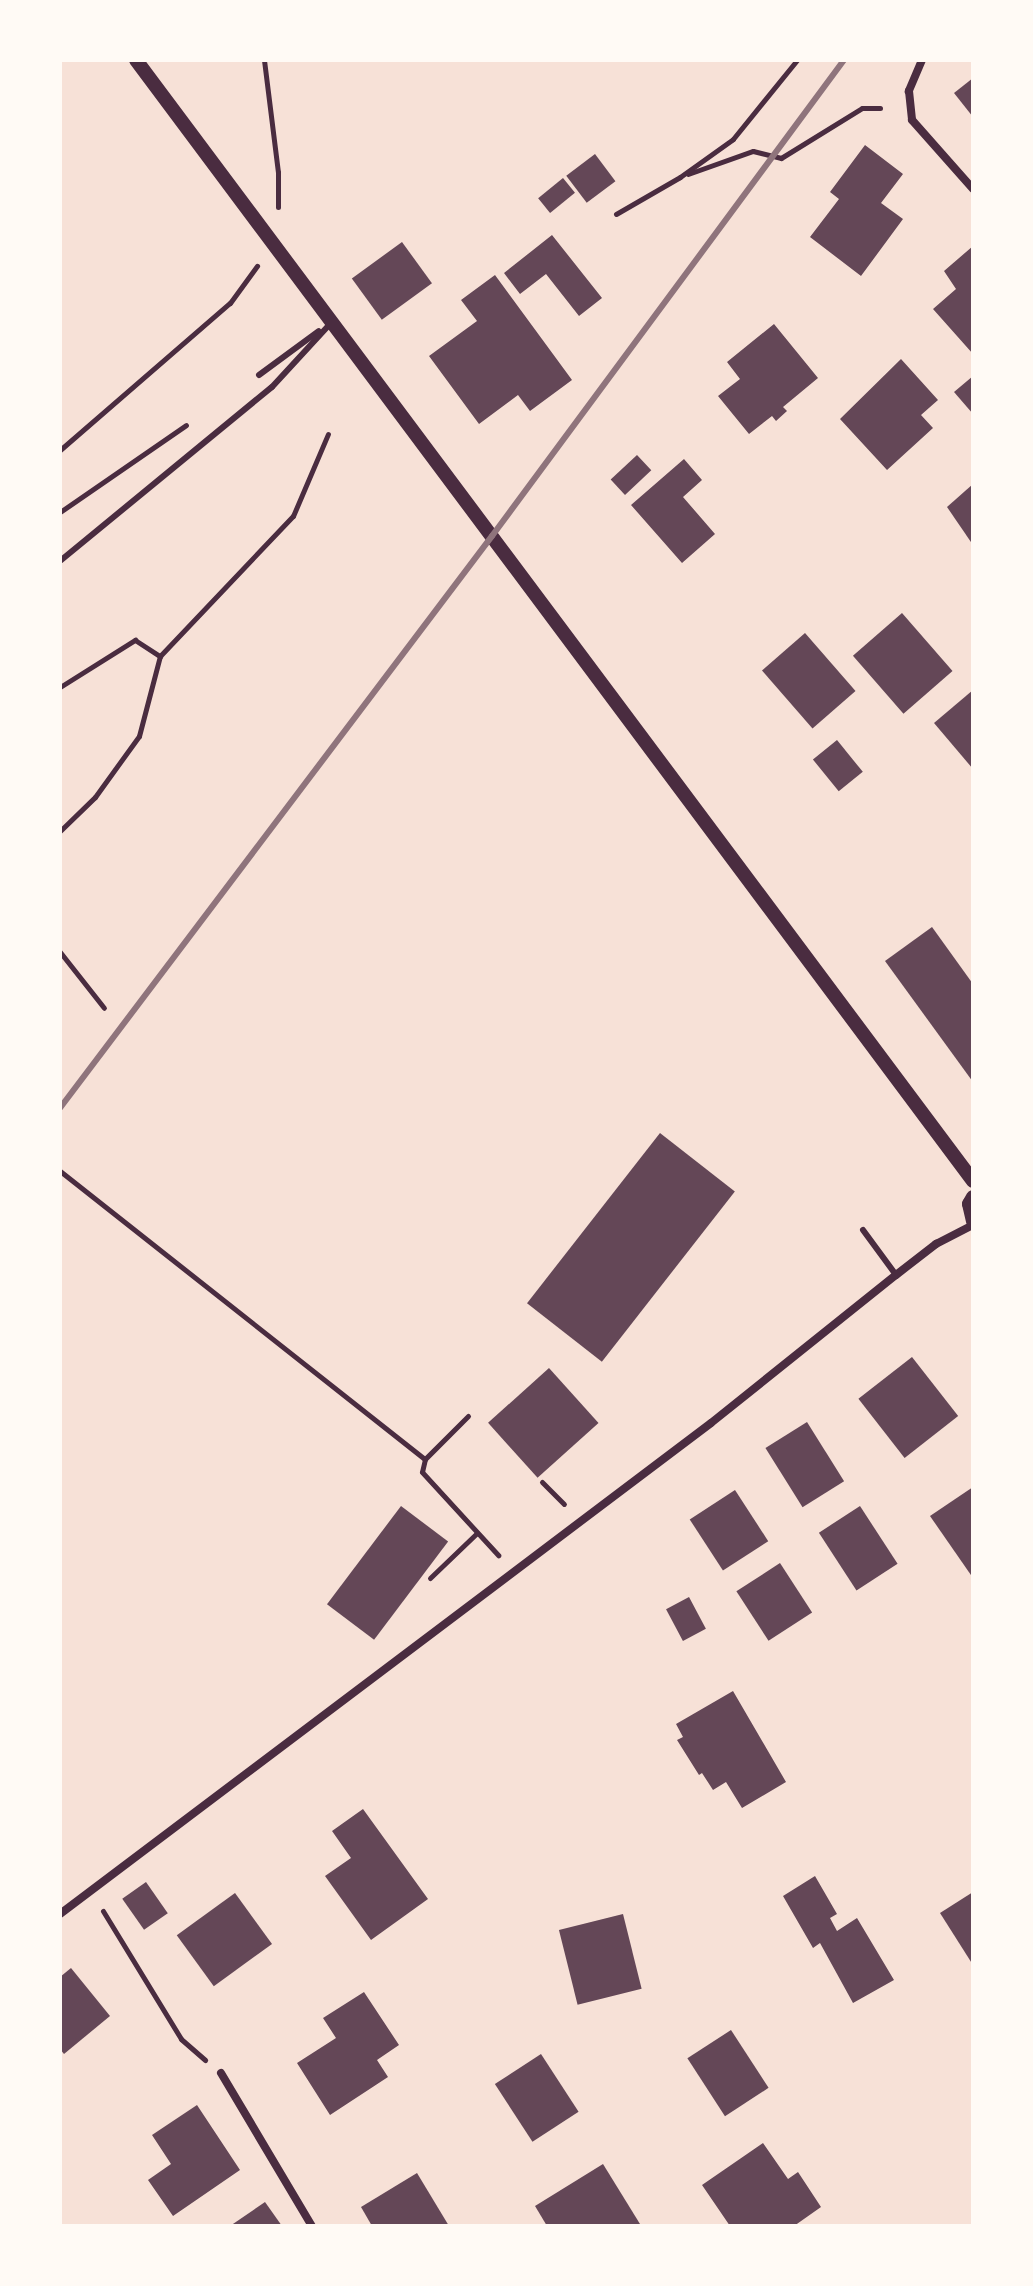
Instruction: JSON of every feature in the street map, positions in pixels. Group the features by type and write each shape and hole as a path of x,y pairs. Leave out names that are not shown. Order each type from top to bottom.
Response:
{"street":[{"path":"136,60 973,1181"},
{"path":"922,60 914,73 908,108 912,120 973,189"},
{"path":"60,1914 711,1423 936,1244 973,1224 969,1204 973,1197"},
{"path":"221,2073 312,2226"}],"lane":[{"path":"259,375 332,322"},
{"path":"60,561 272,387 332,322"},
{"path":"863,1230 896,1275"}],"path":[{"path":"264,60 278,172 279,203 275,216"},
{"path":"616,214 680,177 733,139 797,60"},
{"path":"680,177 753,151 781,158 862,108 880,108"},
{"path":"60,450 230,303 256,270 261,256"},
{"path":"60,512 194,419"},
{"path":"60,831 95,797 139,736 160,656 293,516 328,434"},
{"path":"60,687 135,640 160,656"},
{"path":"60,952 104,1008"},
{"path":"60,1171 425,1459"},
{"path":"430,1578 477,1533 422,1472 425,1459 468,1416"},
{"path":"542,1482 567,1508"},
{"path":"100,1906 181,2039 221,2073"}],"building":[{"path":"973,78 973,117 954,93"},
{"path":"865,145 903,174 881,203 903,219 861,276 810,237 839,199 830,192"},
{"path":"595,154 615,181 587,203 566,176"},
{"path":"563,178 575,193 550,213 538,198"},
{"path":"552,235 602,298 579,316 546,274 520,294 504,273"},
{"path":"402,242 432,283 382,320 352,278"},
{"path":"973,246 973,354 933,309 956,289 944,271"},
{"path":"495,275 572,380 530,411 518,395 479,424 429,356 477,321 461,300"},
{"path":"774,324 818,378 783,407 787,411 776,421 772,416 749,434 718,396 740,379 727,362"},
{"path":"901,359 938,400 921,415 933,428 887,470 840,419"},
{"path":"973,376 973,414 954,392"},
{"path":"637,455 651,470 625,495 611,480"},
{"path":"684,459 702,480 683,497 715,534 682,563 631,505"},
{"path":"973,484 973,545 947,507"},
{"path":"902,613 953,671 903,714 853,656"},
{"path":"805,633 856,691 812,729 762,670"},
{"path":"973,690 973,769 934,723"},
{"path":"837,740 863,772 839,791 813,760"},
{"path":"932,927 973,984 973,1082 885,961"},
{"path":"660,1133 735,1191 602,1362 527,1303"},
{"path":"912,1357 958,1416 905,1458 858,1399"},
{"path":"549,1368 599,1423 538,1478 488,1423"},
{"path":"807,1422 844,1481 803,1507 765,1448"},
{"path":"973,1487 973,1578 930,1516"},
{"path":"735,1490 768,1541 723,1571 690,1519"},
{"path":"401,1506 448,1542 374,1640 327,1604"},
{"path":"860,1506 898,1564 856,1591 819,1533"},
{"path":"780,1563 812,1612 769,1641 736,1591"},
{"path":"689,1597 706,1629 683,1641 666,1609"},
{"path":"733,1691 786,1782 742,1808 726,1782 713,1790 702,1773 699,1775 677,1740 683,1737 676,1724"},
{"path":"363,1809 428,1899 371,1940 325,1876 351,1858 332,1831"},
{"path":"815,1876 837,1914 830,1918 837,1931 857,1918 894,1980 853,2003 820,1943 813,1948 783,1896"},
{"path":"146,1882 168,1913 144,1930 122,1899"},
{"path":"973,1892 973,1965 940,1913"},
{"path":"235,1893 272,1944 214,1986 177,1935"},
{"path":"623,1914 642,1989 578,2005 559,1930"},
{"path":"71,1968 110,2016 64,2054 60,2049 60,1977"},
{"path":"364,1992 399,2045 377,2060 388,2077 330,2115 297,2063 336,2038 323,2018"},
{"path":"731,2030 769,2088 725,2116 687,2058"},
{"path":"541,2054 579,2112 532,2142 495,2084"},
{"path":"197,2105 240,2170 173,2216 148,2180 171,2164 152,2135"},
{"path":"763,2143 788,2179 798,2172 821,2207 794,2226 730,2226 702,2185"},
{"path":"603,2164 640,2224 547,2226 535,2206"},
{"path":"417,2173 449,2226 372,2226 361,2207"},
{"path":"265,2202 282,2226 230,2226"}],"railway":[{"path":"60,1108 492,536 844,60"}]}
